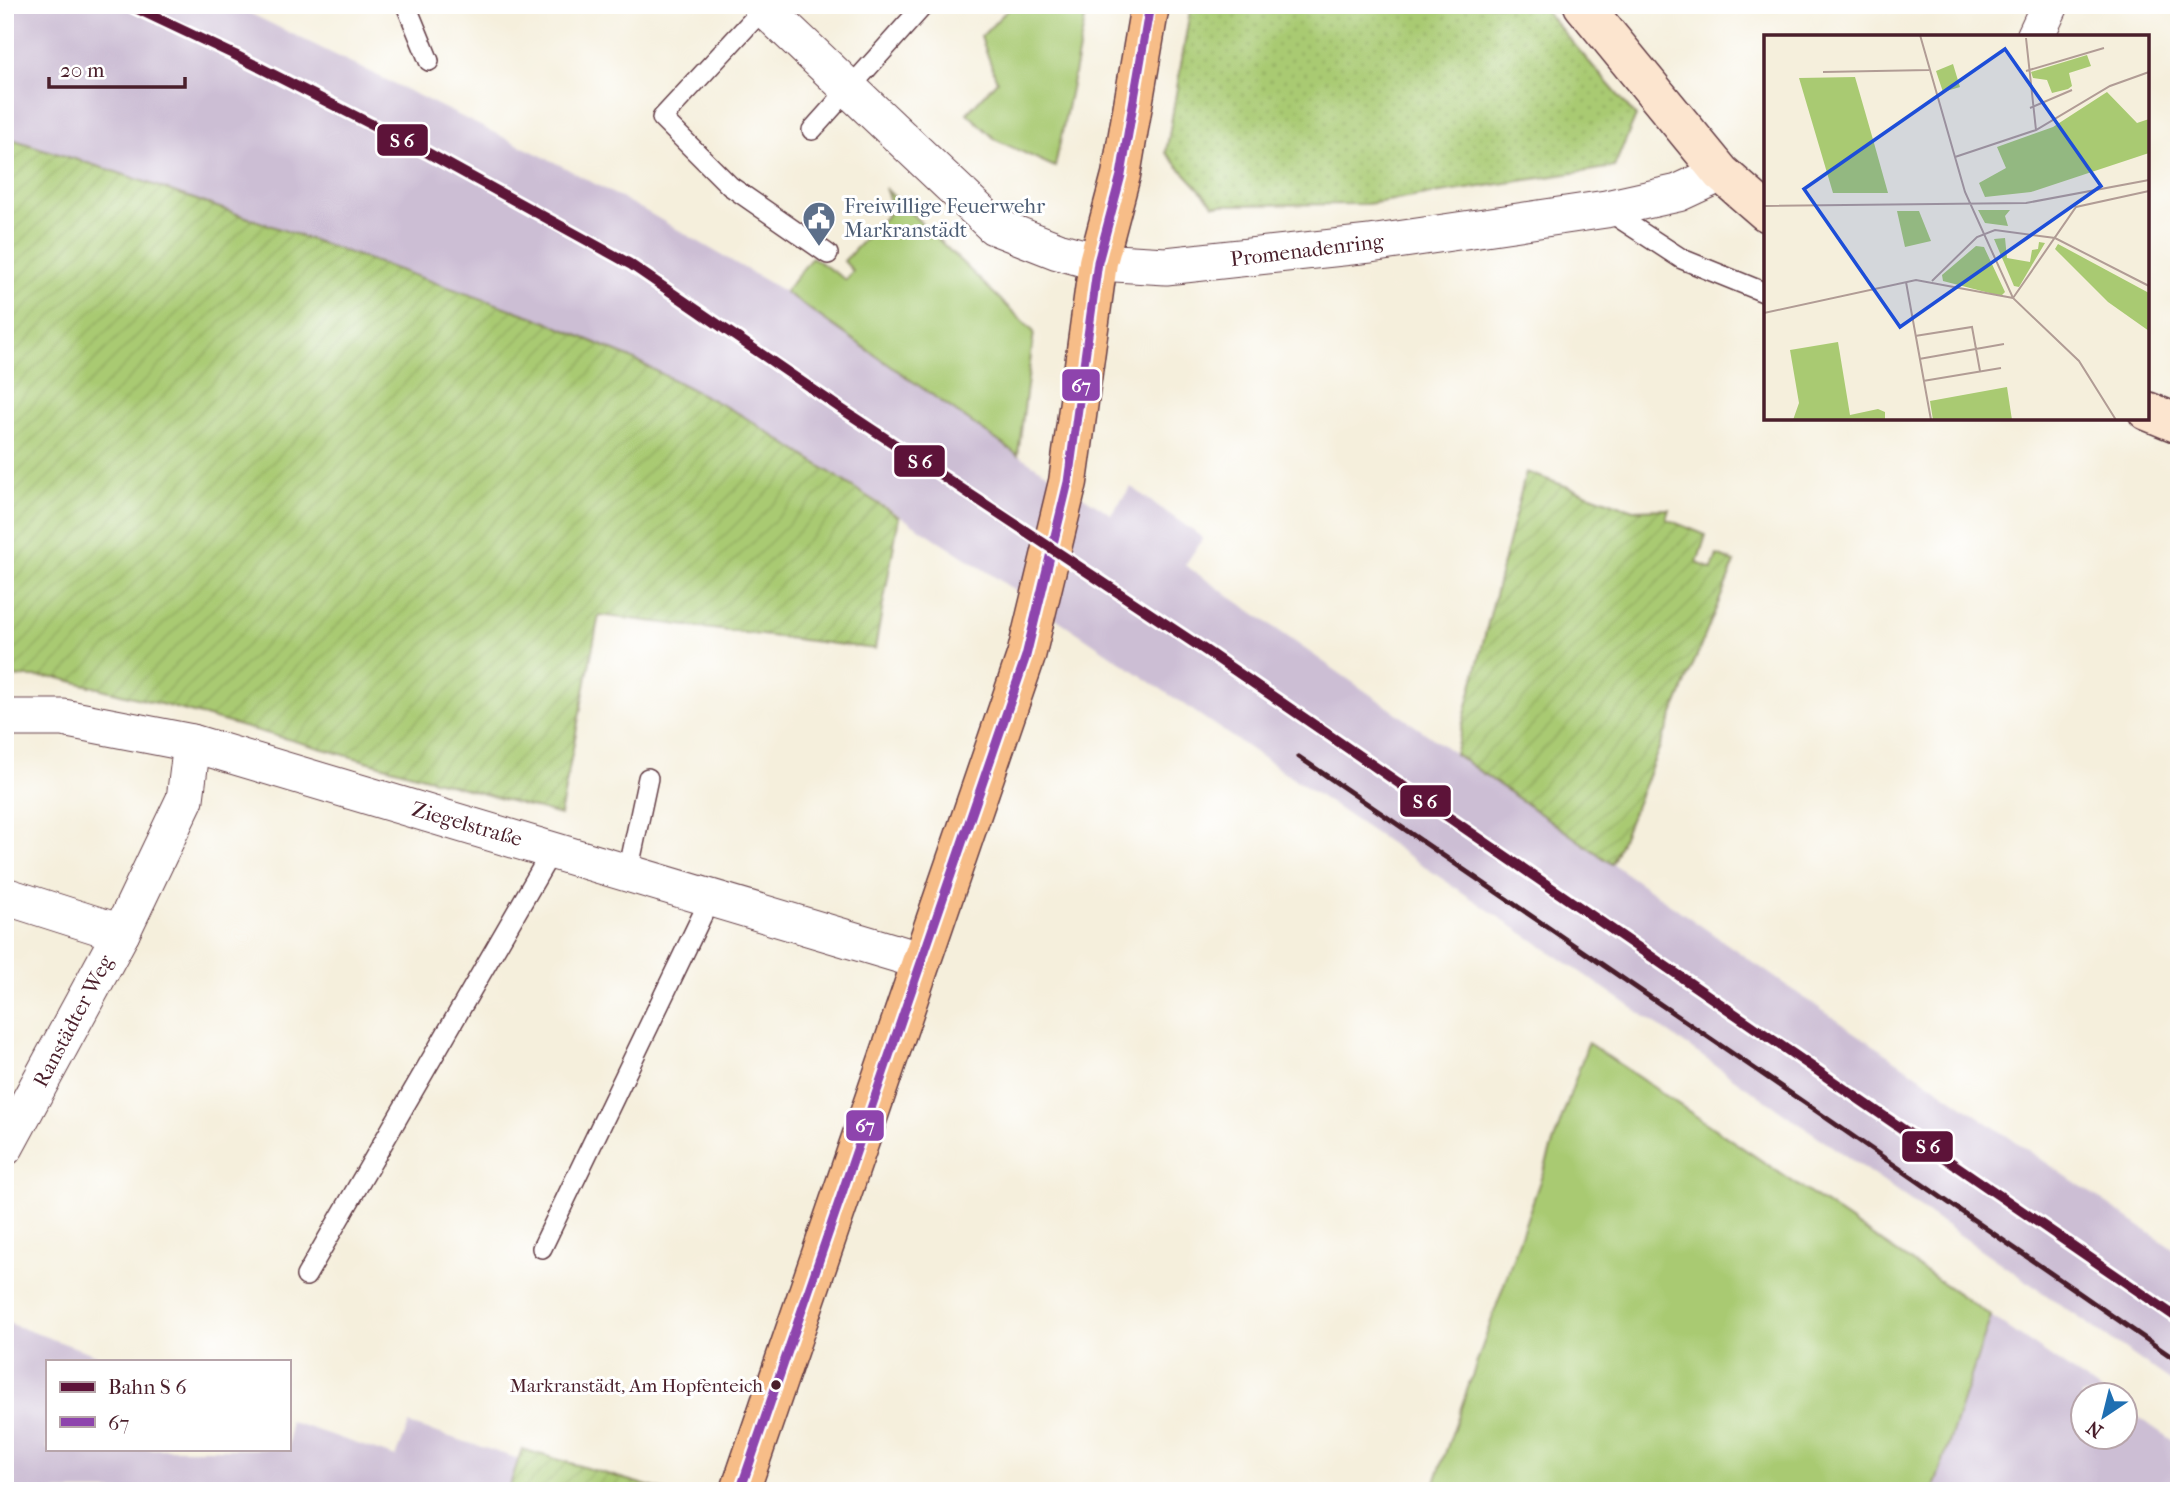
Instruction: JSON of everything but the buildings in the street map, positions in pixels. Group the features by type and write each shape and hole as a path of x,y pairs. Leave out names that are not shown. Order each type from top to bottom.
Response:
{"main road":[{"path":"740,1491 1032,631 1069,482 1098,262 1121,176 1150,5"},
{"path":"1583,5 1721,173 1764,210"},
{"path":"2149,412 2179,424"}],"street":[{"path":"2036,35 2050,5"},
{"name":"Promenadenring","path":"762,7 994,226 1058,251 1098,262 1166,266 1370,244 1606,209 1678,192 1721,173"},
{"name":"Ziegelstraße","path":"5,718 63,718 192,743 922,961"},
{"name":"Ranstädter Weg","path":"5,1147 121,933 185,799 192,743"},
{"name":"Ranstädter Weg","path":"5,896 121,933"}],"lane":[{"path":"406,5 429,61"},
{"path":"812,130 924,5"},
{"path":"762,7 662,118 730,186 828,254"},
{"path":"1606,209 1682,259 1764,292"},
{"path":"628,872 648,778"},
{"path":"306,1276 553,849"},
{"path":"542,1248 711,897"}],"shaded area":[{"path":"5,5 233,5 558,164 649,213 785,292 1018,455 1111,514 1131,487 1203,538 1185,565 1803,997 2179,1253 2179,1387 1595,982 989,573 741,414 629,357 119,173 5,137"},
{"path":"1991,1316 2085,1380 2068,1380 2068,1450 2138,1450 2138,1417 2179,1445 2179,1491 1933,1491"},
{"path":"5,1322 110,1360 46,1360 46,1450 290,1450 290,1421 396,1457 409,1424 519,1459 508,1491 5,1491"}],"green space":[{"path":"1012,5 1088,5 1055,167 996,140 967,113 997,81 981,37"},
{"path":"1191,5 1540,5 1636,116 1614,167 1367,204 1214,205 1166,153"},
{"path":"5,137 119,173 537,318 629,357 740,414 899,517 875,649 599,615 560,815 59,678 5,676"},
{"path":"885,188 1034,332 1018,455 785,292 812,257 846,280 853,271 844,261 893,209"},
{"path":"1526,472 1633,510 1669,509 1666,519 1706,535 1697,563 1712,569 1717,555 1735,562 1612,864 1455,754"},
{"path":"1588,1043 1991,1316 1933,1491 1432,1491"},
{"path":"522,1449 665,1491 508,1491"}],"railway":[{"path":"1299,757 2179,1362"}],"transit line":[{"path":"129,5 235,55 428,153 630,264 840,408 1208,652 2179,1319"},
{"name":"67","path":"740,1491 1026,656 1068,482 1098,262 1121,175 1150,5"}],"place":[{"name":"Freiwillige Feuerwehr Markranstädt","path":"819,248"},
{"name":"Markranstädt, Am Hopfenteich","path":"776,1385"}]}
